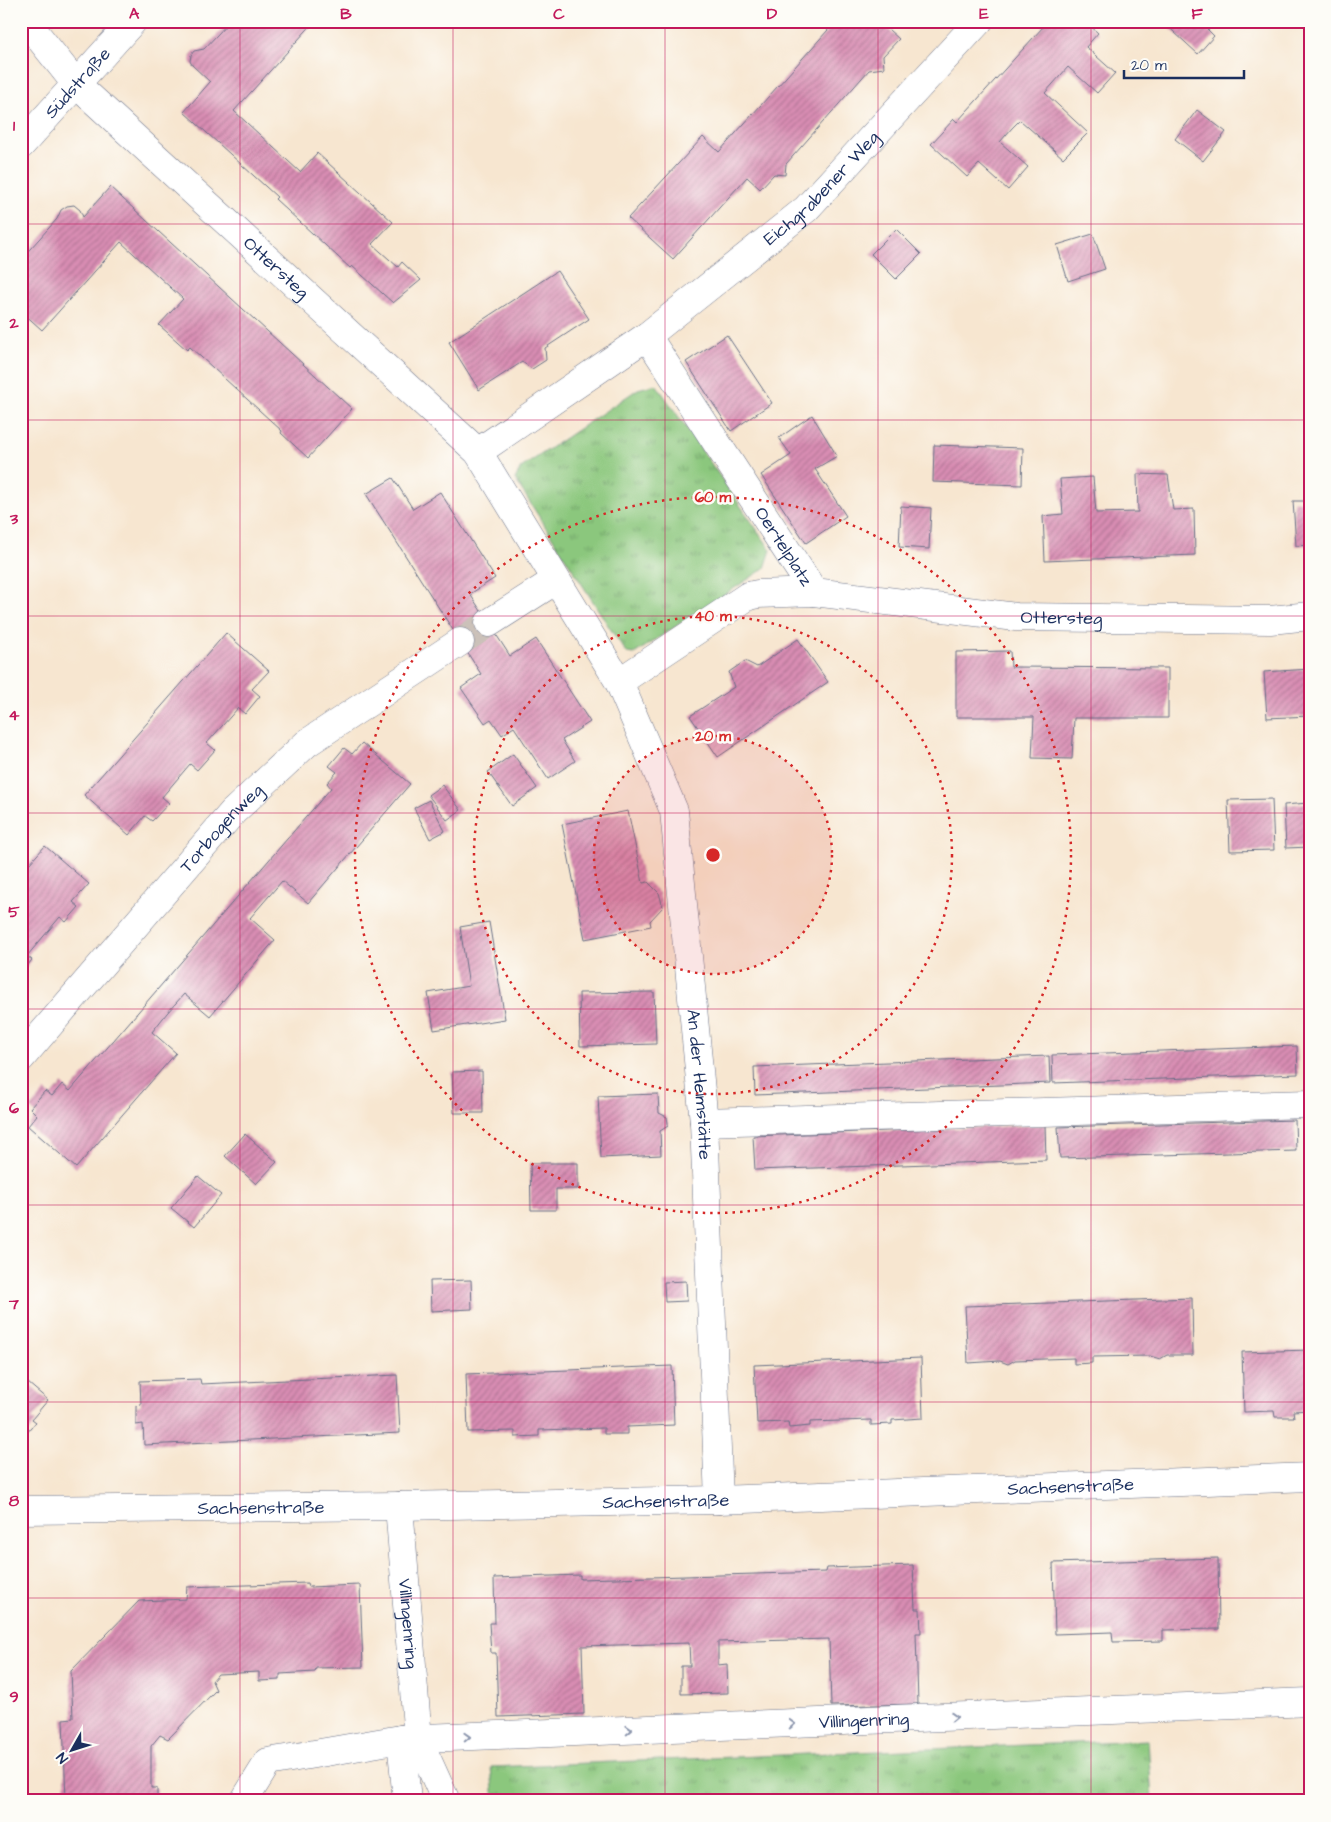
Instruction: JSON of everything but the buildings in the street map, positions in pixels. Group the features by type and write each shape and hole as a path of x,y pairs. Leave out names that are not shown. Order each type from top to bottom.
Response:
{"street":[{"name":"Ottersteg","path":"26,21 76,84 478,452"},
{"name":"Südstraße","path":"21,145 133,21"},
{"name":"Eichgrabener Weg","path":"647,336 806,209 979,21"},
{"path":"619,682 478,452 647,336"},
{"name":"Oertelplatz","path":"647,336 814,592"},
{"path":"489,623 556,580"},
{"name":"Ottersteg","path":"814,592 1016,617 1270,620 1310,616"},
{"name":"Oertelplatz","path":"619,682 748,596 814,592"},
{"name":"Torbogenweg","path":"21,1058 233,812 307,744 460,642"},
{"name":"An der Heimstätte","path":"619,682 674,812 704,1122 719,1500"},
{"path":"704,1122 1310,1104"},
{"name":"Sachsenstraße","path":"21,1510 719,1500 1310,1477"},
{"name":"Villingenring","path":"399,1506 409,1739"},
{"name":"Villingenring","path":"244,1801 268,1762 409,1739 1310,1702"},
{"path":"407,1801 409,1739"},
{"path":"409,1739 446,1801"}],"green space":[{"path":"656,384 771,550 765,568 634,654 627,653 613,633 515,479 521,468 638,389"},
{"path":"1148,1740 1152,1801 494,1801 491,1767"}],"tunnel":[{"path":"460,642 489,623"}]}
